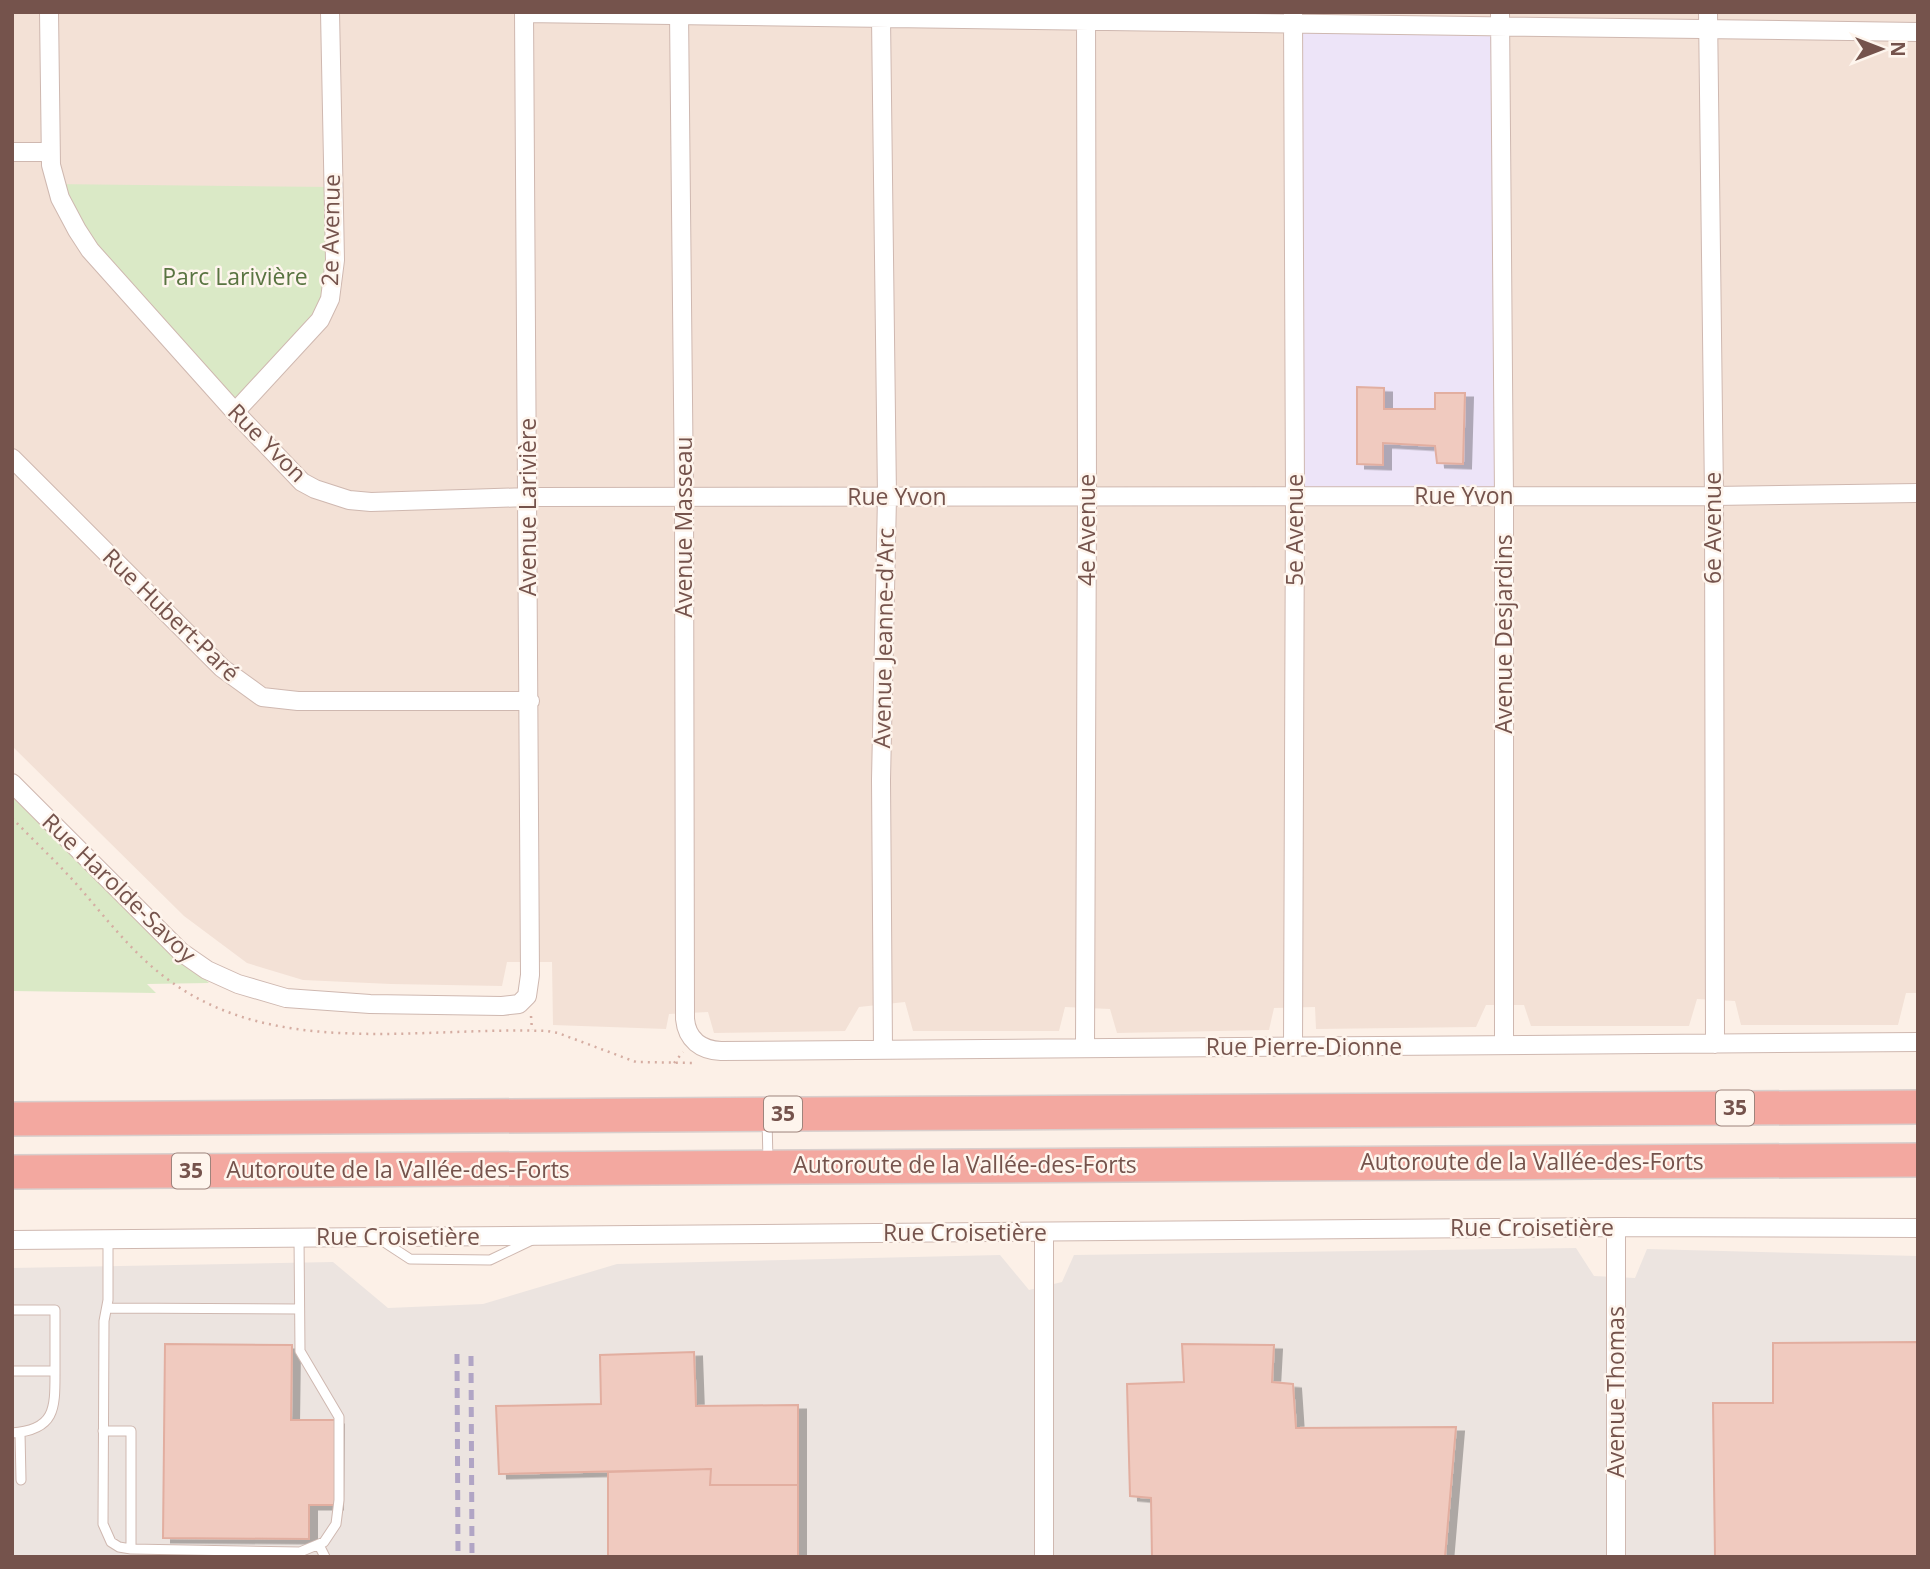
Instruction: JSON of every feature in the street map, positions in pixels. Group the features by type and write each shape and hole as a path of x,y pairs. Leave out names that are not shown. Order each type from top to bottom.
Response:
{"highway":[{"name":"35","path":"12,1119 1918,1107"},
{"name":"Autoroute de la Vallée-des-Forts","path":"12,1172 1918,1160"}],"street":[{"name":"Rue Yvon","path":"48,12 51,165 60,198 76,230 90,250 235,412 302,482 331,496 371,502 528,497 1714,496 1918,493"},
{"name":"2e Avenue","path":"235,412 320,320 330,299 335,260 330,12"},
{"path":"524,13 881,18 1086,16 1708,21 1918,32"},
{"name":"Avenue Larivière","path":"524,13 530,701 530,991 524,1001"},
{"name":"Avenue Masseau","path":"680,14 685,1019 688,1046"},
{"name":"4e Avenue","path":"1085,1048 1086,16"},
{"name":"Avenue Jeanne-d'Arc","path":"881,18 887,497 881,779 883,1049"},
{"name":"5e Avenue","path":"1293,18 1293,1047"},
{"name":"Avenue Desjardins","path":"1500,19 1504,496 1504,1045"},
{"name":"6e Avenue","path":"1708,21 1714,496 1715,1044"},
{"path":"12,152 50,152"},
{"name":"Rue Hubert-Paré","path":"12,458 222,668 262,697 298,701 530,701"},
{"name":"Rue Harolde-Savoy","path":"12,783 181,953 207,970 238,984 270,995 334,1002 502,1006 524,1001"},
{"name":"Rue Pierre-Dionne","path":"688,1046 712,1051 1918,1042"},
{"name":"Rue Croisetière","path":"12,1240 1616,1227 1918,1228"},
{"name":"Avenue Thomas","path":"1616,1227 1616,1557"},
{"path":"1044,1232 1044,1557"}],"lane":[{"path":"767,1114 768,1167"},
{"path":"108,1239 107,1308 104,1321 105,1532 111,1542 131,1549 285,1553 300,1552 319,1545 331,1534 338,1514 340,1417 300,1351 299,1238"},
{"path":"107,1308 299,1308"},
{"path":"12,1310 55,1310 55,1397 50,1417 35,1429 16,1433 21,1479"},
{"path":"12,1371 55,1371"},
{"path":"103,1431 131,1431 131,1549"},
{"path":"319,1545 325,1557"}],"path":[{"path":"532,1019 532,1030 558,1033 636,1062 674,1063 688,1046"}],"shaded area":[{"path":"12,12 1918,12 1918,993 1906,993 1898,1025 1741,1025 1735,1001 1697,999 1689,1026 1531,1026 1524,1005 1486,1005 1476,1027 1316,1029 1315,1007 1274,1008 1269,1030 1117,1033 1110,1009 1065,1007 1059,1031 913,1031 905,1002 859,1007 845,1031 714,1033 708,1012 669,1014 666,1029 553,1025 552,962 507,962 502,986 303,980 247,963 184,916 12,746"},
{"path":"1293,23 1500,26 1504,496 1295,497"},
{"path":"1576,1248 1594,1276 1635,1278 1647,1249 1918,1256 1918,1557 12,1557 12,1268 333,1262 388,1308 483,1304 617,1264 1000,1255 1029,1290 1062,1282 1074,1255"}],"green space":[{"name":"Parc Larivière","path":"50,184 332,187 327,304 235,412 136,308"},
{"path":"12,797 209,983 147,984 156,993 12,991"}],"building":[{"path":"1357,387 1384,388 1384,409 1435,409 1435,393 1465,393 1463,464 1437,463 1435,446 1383,443 1383,465 1357,464"},
{"path":"1918,1342 1918,1557 1715,1557 1713,1403 1773,1403 1773,1343"},
{"path":"165,1344 292,1345 291,1420 336,1420 335,1505 309,1505 309,1539 163,1538"},
{"path":"1182,1344 1274,1345 1272,1382 1293,1384 1296,1428 1456,1427 1445,1557 1152,1557 1151,1498 1130,1496 1127,1384 1184,1382"},
{"path":"694,1352 696,1406 798,1405 798,1485 710,1485 711,1469 499,1474 496,1406 601,1404 600,1355"},
{"path":"711,1469 710,1485 798,1485 798,1557 608,1557 608,1472"}],"railway":[{"path":"457,1354 458,1557"},
{"path":"471,1356 472,1557"}]}
